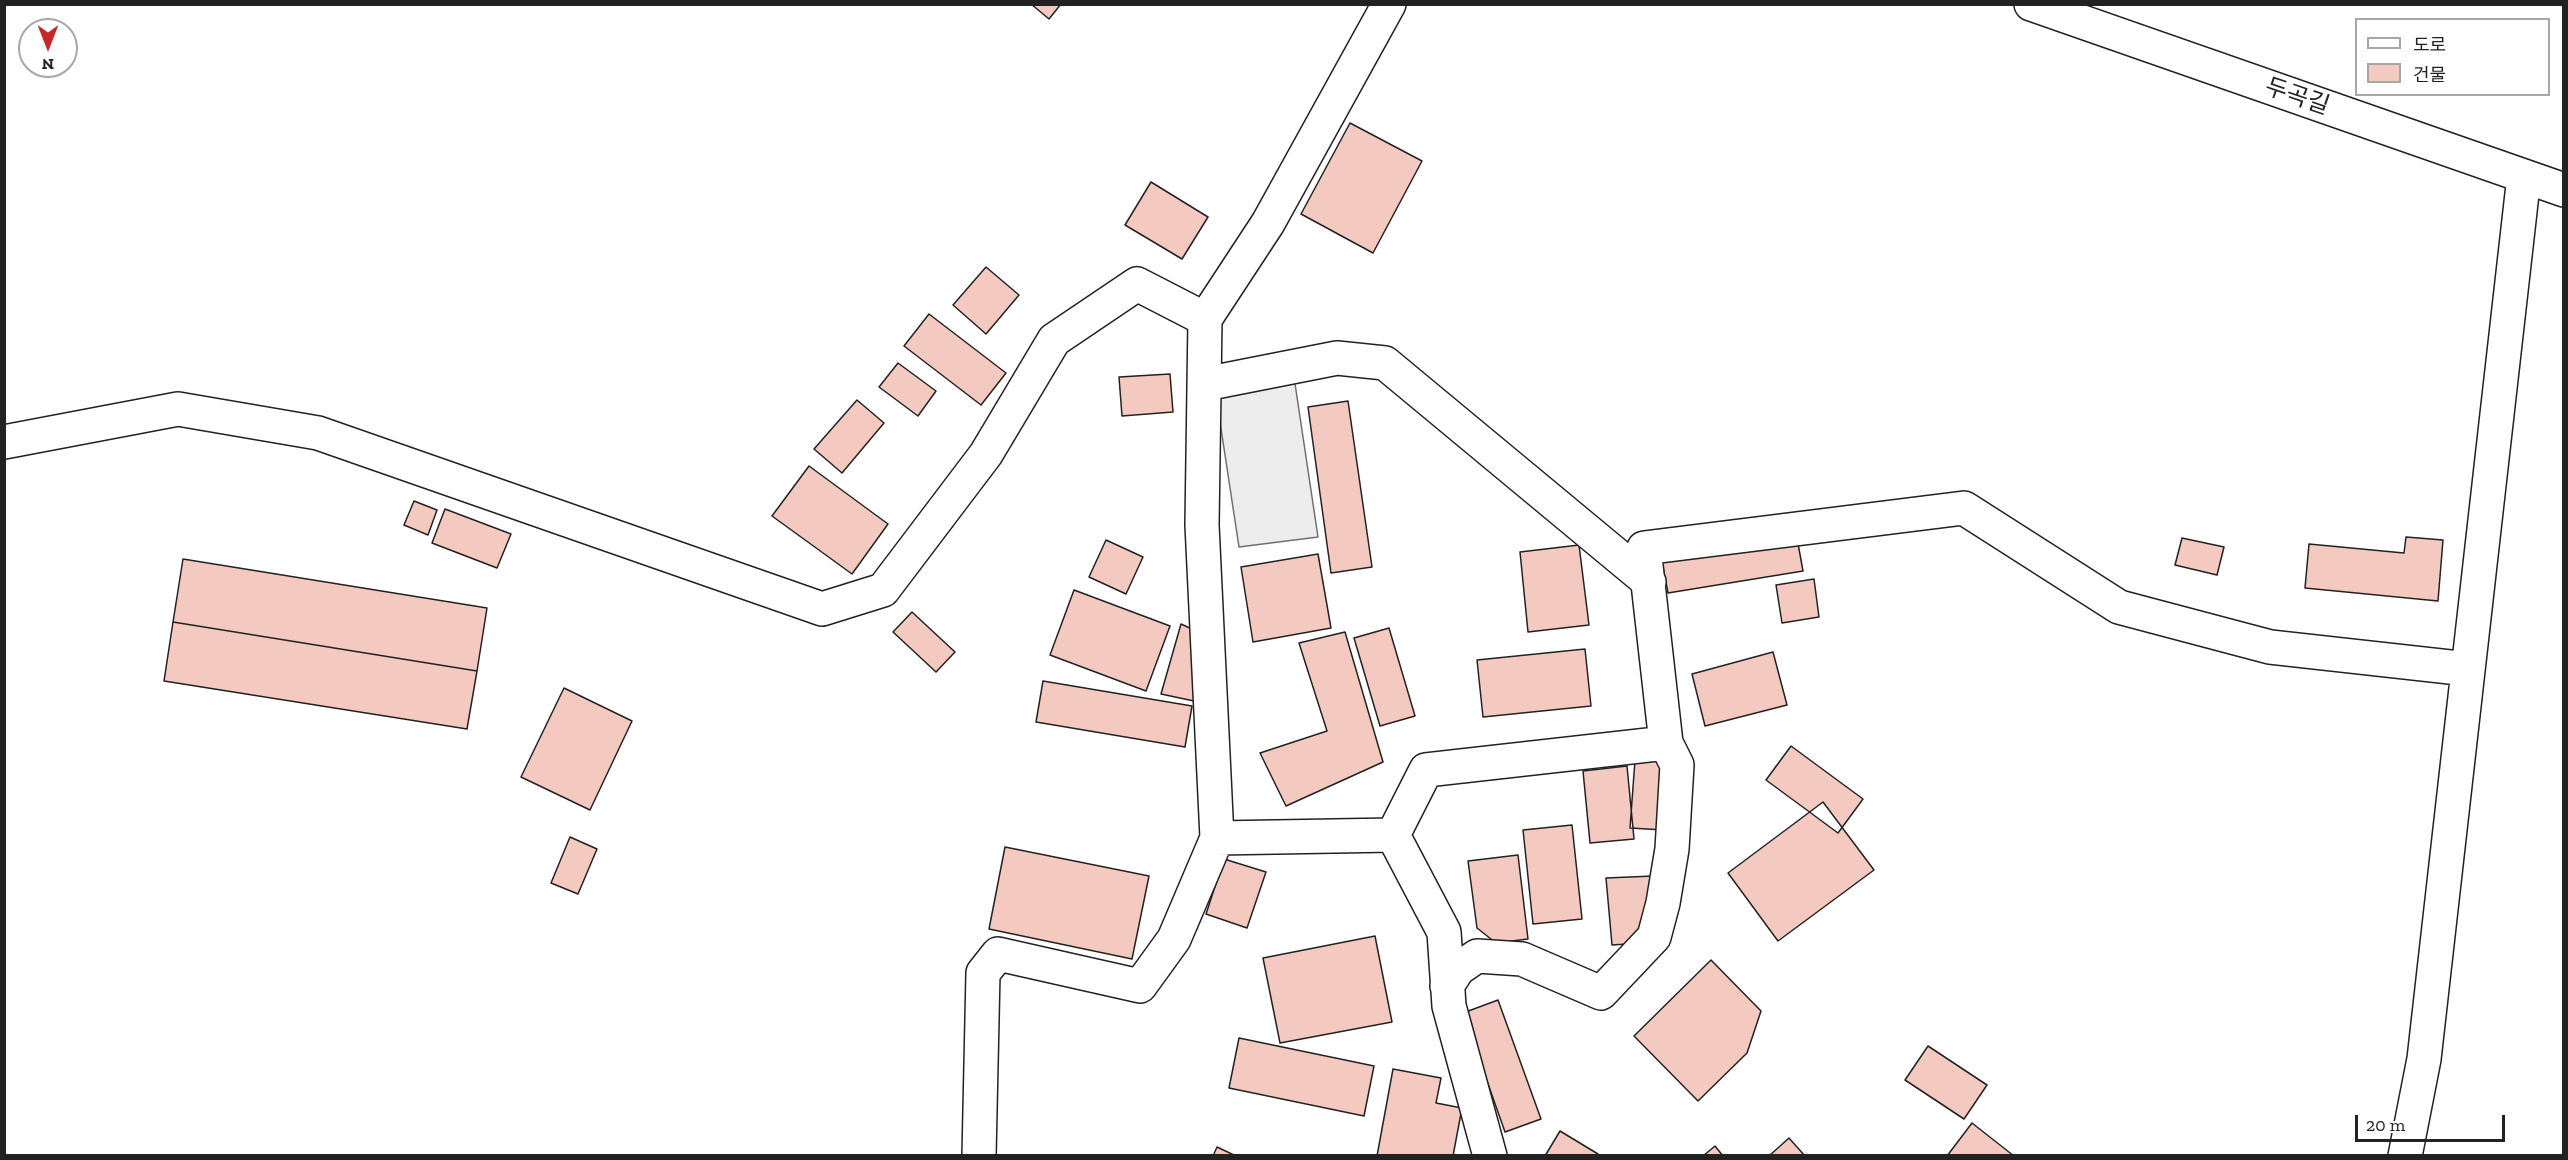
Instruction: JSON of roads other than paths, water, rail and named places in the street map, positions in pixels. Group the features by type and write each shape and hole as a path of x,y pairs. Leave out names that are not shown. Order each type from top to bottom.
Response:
{"street":[{"path":"979,1155 983,973 998,954 1140,986 1174,939 1217,838 1202,525 1205,319 1268,223 1389,4"},
{"name":"두곡길","path":"2031,4 2564,190"},
{"path":"2405,1155 2424,1059 2524,176"},
{"path":"4,442 178,409 318,434 822,609 882,590 986,454 1054,340 1137,284 1205,319"},
{"path":"1205,384 1337,358 1384,363 1648,582"},
{"path":"1447,986 1458,969 1477,956 1522,959 1602,993 1654,937 1663,903 1672,849 1677,765 1666,743 1644,548 1964,508 2119,607 2270,646 2468,669"},
{"path":"1394,835 1426,770 1666,743"},
{"path":"1217,838 1394,835"},
{"path":"1394,835 1444,932 1449,1006 1490,1155"}]}
